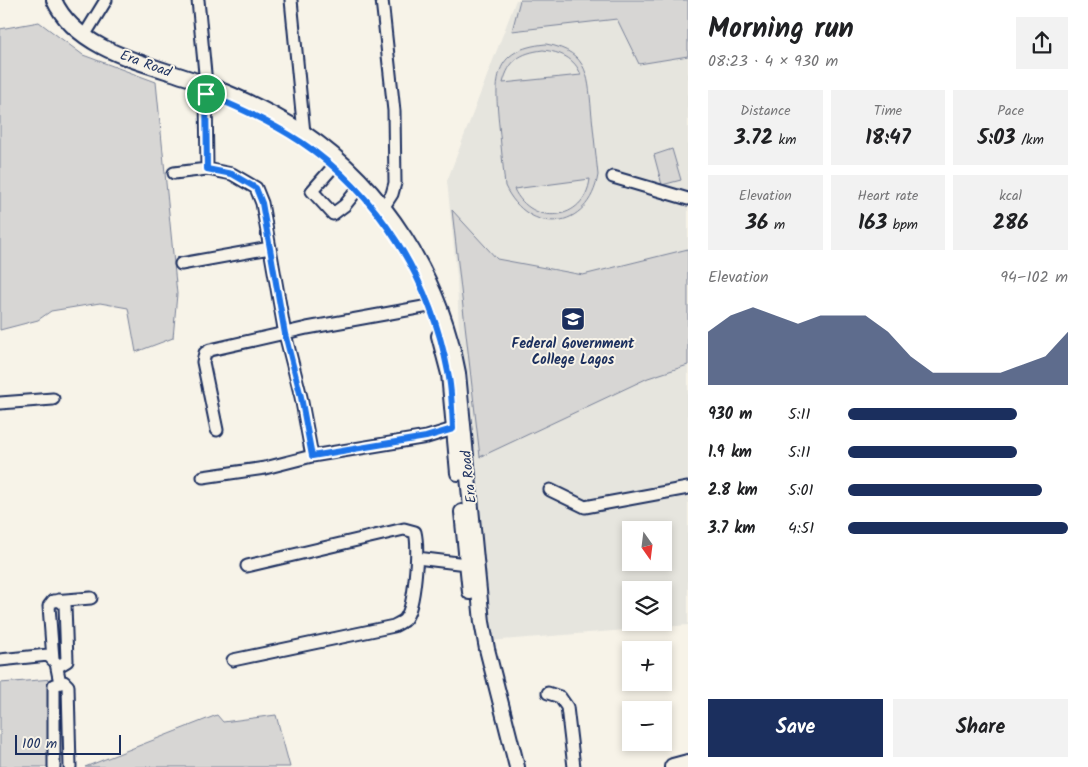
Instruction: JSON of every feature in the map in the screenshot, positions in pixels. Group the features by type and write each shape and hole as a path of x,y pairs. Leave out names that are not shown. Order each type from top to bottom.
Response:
{"highway":[{"path":"673,767 688,764"}],"main road":[{"path":"46,0 52,11 66,28 85,45 146,73 206,89 301,142 358,190 411,256 415,272 441,341 449,374 466,564 480,649 508,767"},
{"name":"Era Road","path":"54,0 64,17 84,36 106,49 260,109 304,133 367,188 405,238 411,256 437,300 455,355 482,622 487,649 518,767"}],"street":[{"path":"84,36 106,0"},
{"path":"198,0 206,89 207,169"},
{"path":"291,0 304,133"},
{"path":"382,0 394,111 395,183 392,194 383,208"},
{"path":"333,167 312,191 333,214 345,205 358,190"},
{"path":"174,173 207,169 232,174 256,188 262,203 285,334 301,397 312,456"},
{"path":"613,177 688,199"},
{"path":"181,264 270,248"},
{"path":"217,430 203,362 205,353 210,350 429,306"},
{"path":"0,403 53,399"},
{"path":"203,478 265,468 312,456 426,437 453,429"},
{"path":"550,490 585,507 688,488"},
{"path":"233,660 394,626 405,619 410,605 418,558 418,542 415,532 404,529 247,566"},
{"path":"418,558 466,564"},
{"path":"55,663 67,661 65,605 59,600 91,598"},
{"path":"0,660 48,655 55,663 60,683"},
{"path":"54,767 54,685 64,682 68,686 70,767"},
{"path":"548,693 560,697 567,707 574,767"}],"shaded area":[{"name":"Federal Government College Lagos","path":"516,0 688,0 688,625 672,626 672,581 622,581 622,630 489,641 460,360 457,278 447,181"},
{"path":"520,0 688,0 688,56 639,64 617,19 512,31"},
{"path":"39,22 83,55 156,82 177,294 173,338 136,352 128,308 100,303 51,311 38,320 0,330 0,29"},
{"path":"546,44 572,53 584,69 588,79 598,175 592,194 583,208 571,217 557,221 543,220 528,214 516,202 505,186 497,94 498,81 500,70 506,60 528,47","holes":["543,50 555,52 571,60 581,75 503,83 512,63 528,53","590,179 586,193 579,204 569,211 557,214 545,214 533,210 522,201 514,189"]},
{"path":"672,149 681,180 662,185 654,155"},
{"path":"452,210 497,259 583,275 688,249 688,365 648,378 480,457"},
{"path":"53,679 54,767 0,767 0,683"},
{"path":"217,715 223,722 276,715 290,767 85,767"}],"place":[{"name":"Federal Government College Lagos","path":"573,319"}],"route":[{"path":"206,94 258,117 301,142 333,167 358,190 372,207 415,272 435,322 449,374 453,429 426,437 312,456 301,397 285,334 262,203 256,188 232,174 207,169 206,94"}]}
